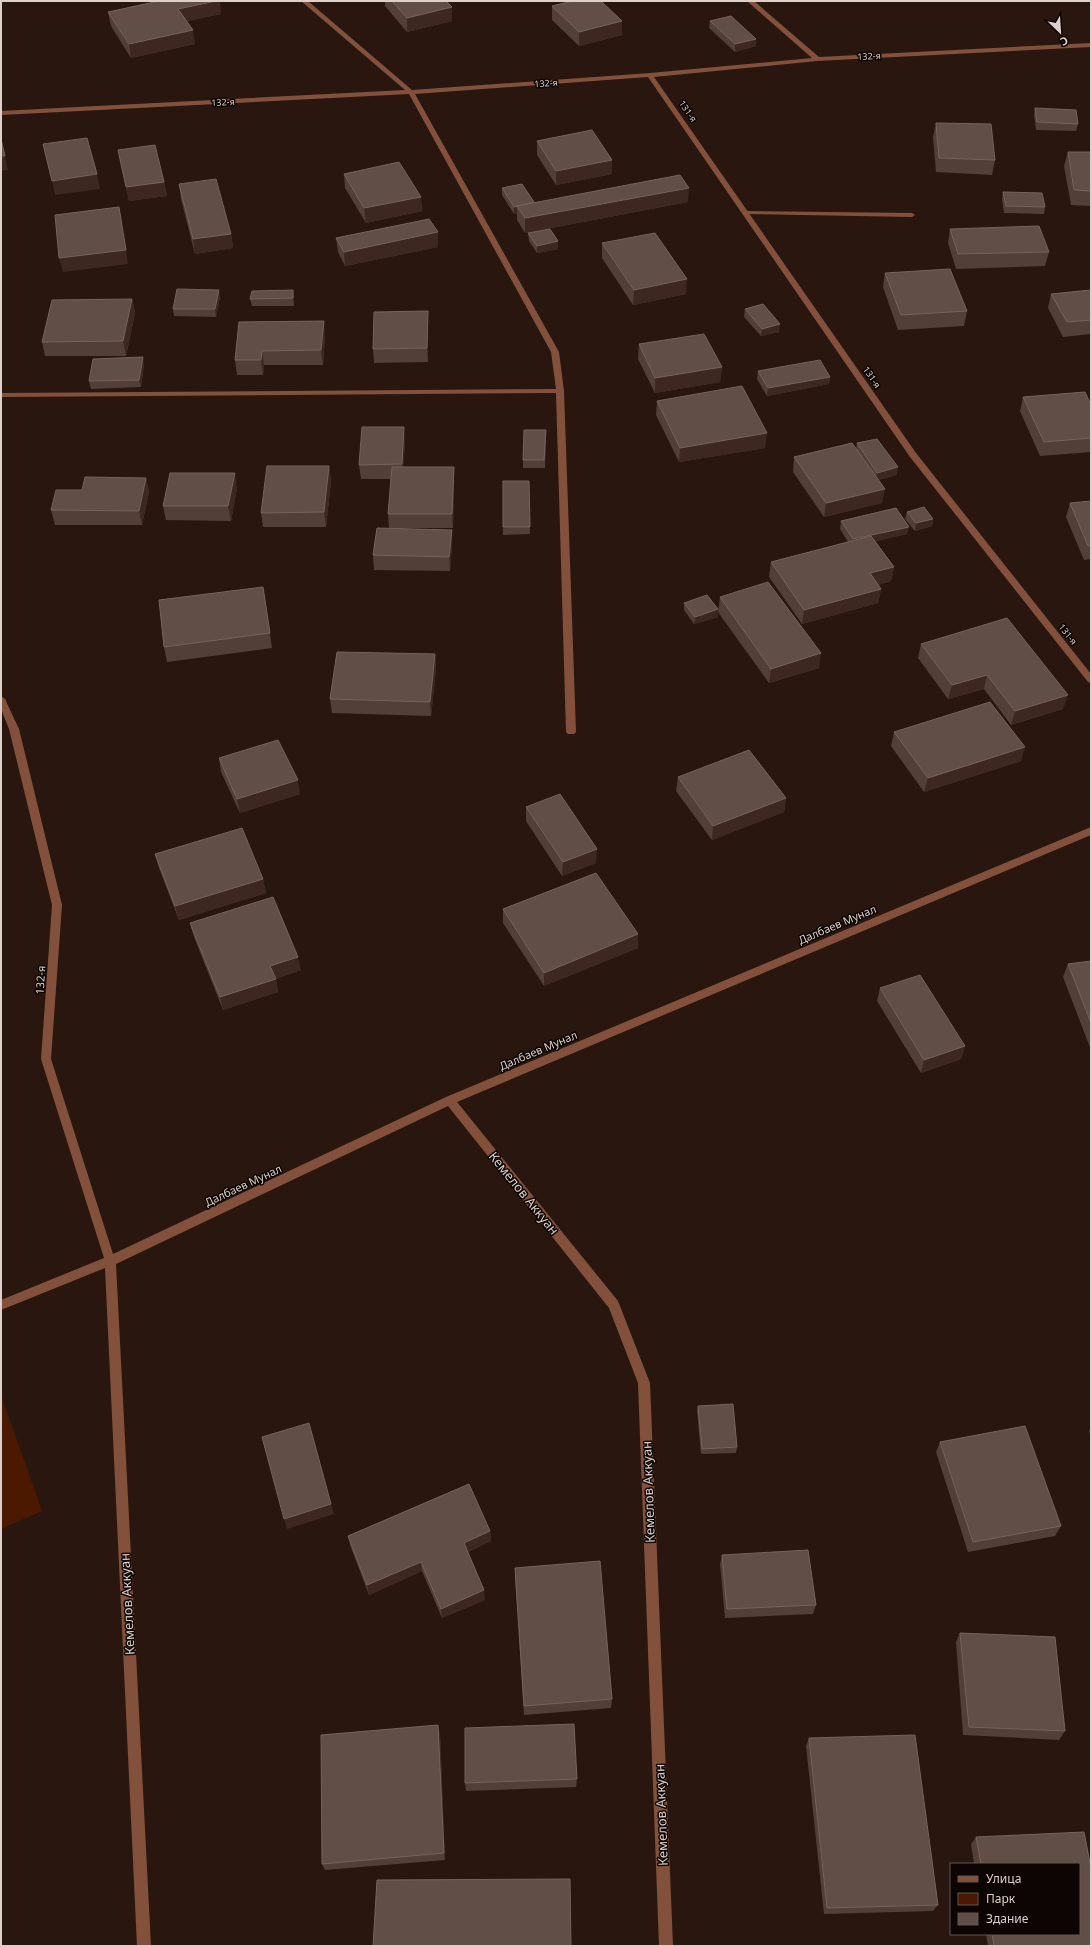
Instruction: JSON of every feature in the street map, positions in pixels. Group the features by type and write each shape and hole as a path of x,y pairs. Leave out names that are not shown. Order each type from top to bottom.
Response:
{"street":[{"path":"304,1 411,92 555,352 560,391 571,732"},
{"path":"750,1 817,59"},
{"name":"132-я","path":"1,113 411,92 650,76 817,59 1091,45"},
{"name":"131-я","path":"650,76 747,213 913,455 1091,680"},
{"path":"747,213 912,215"},
{"path":"1,394 560,391"},
{"name":"132-я","path":"1,699 14,729 57,905 46,1059 110,1261"},
{"name":"Далбаев Мунал","path":"1,1305 110,1261 450,1100 1091,831"},
{"name":"Кемелов Аккуан","path":"450,1100 614,1305 644,1383 666,1946"},
{"name":"Кемелов Аккуан","path":"110,1261 144,1946"}],"green space":[{"path":"1,1395 42,1511 1,1529"}],"building":[{"path":"159,1 216,1 178,9 193,30 129,44 108,12"},
{"path":"392,1 446,1 452,7 407,18"},
{"path":"573,1 601,1 622,21 579,32 552,6"},
{"path":"731,16 756,39 735,44 710,21"},
{"path":"1035,108 1076,110 1078,124 1037,122"},
{"path":"936,123 991,124 995,160 939,158"},
{"path":"592,130 612,160 556,171 537,141"},
{"path":"87,138 97,174 52,181 43,144"},
{"path":"1,139 5,156 1,156"},
{"path":"155,145 164,182 126,187 118,150"},
{"path":"1068,152 1091,152 1091,191 1074,190"},
{"path":"399,162 421,197 364,208 344,174"},
{"path":"680,175 689,188 525,218 517,206"},
{"path":"216,179 231,234 193,239 179,184"},
{"path":"522,184 534,202 514,207 502,188"},
{"path":"1003,192 1042,193 1045,207 1006,206"},
{"path":"119,207 126,250 59,258 55,215"},
{"path":"429,219 438,232 344,252 336,238"},
{"path":"1039,226 1049,252 958,254 950,229"},
{"path":"550,229 558,241 537,246 528,233"},
{"path":"655,233 687,279 634,290 602,243"},
{"path":"950,269 967,311 901,315 885,273"},
{"path":"177,289 219,290 215,309 173,309"},
{"path":"293,290 293,298 250,299 252,291"},
{"path":"1091,290 1091,320 1067,322 1051,294"},
{"path":"132,299 123,341 42,342 52,300"},
{"path":"763,304 780,324 762,329 745,309"},
{"path":"428,311 427,348 373,349 374,312"},
{"path":"324,321 321,350 262,351 261,360 235,360 239,322"},
{"path":"704,334 722,367 655,378 639,344"},
{"path":"143,357 139,380 89,381 93,359"},
{"path":"820,360 830,377 768,388 758,371"},
{"path":"742,386 767,433 680,448 657,401"},
{"path":"1085,392 1091,405 1091,438 1044,442 1023,397"},
{"path":"362,427 404,427 402,464 359,465"},
{"path":"524,430 546,430 544,460 523,460"},
{"path":"877,439 898,467 877,473 857,443"},
{"path":"852,443 885,489 826,503 794,457"},
{"path":"267,466 329,466 324,512 261,513"},
{"path":"392,467 454,467 452,514 388,514"},
{"path":"170,473 235,473 228,506 163,506"},
{"path":"85,477 146,478 139,511 51,510 56,490 82,490"},
{"path":"503,481 529,481 530,527 503,527"},
{"path":"1091,501 1091,545 1088,546 1070,503"},
{"path":"924,507 933,519 916,523 907,512"},
{"path":"896,508 909,527 853,539 841,521"},
{"path":"377,528 452,530 449,557 373,555"},
{"path":"871,536 894,567 870,573 881,589 804,610 771,562"},
{"path":"768,582 821,653 771,669 720,597"},
{"path":"263,587 270,633 164,647 159,600"},
{"path":"707,595 718,609 695,617 684,603"},
{"path":"1007,618 1068,695 1015,711 987,675 952,685 921,644"},
{"path":"337,652 435,654 430,702 330,699"},
{"path":"990,702 1025,747 928,778 894,732"},
{"path":"278,740 298,780 237,799 219,758"},
{"path":"749,750 786,798 713,826 678,777"},
{"path":"560,794 597,849 563,862 526,807"},
{"path":"242,828 263,879 175,906 155,854"},
{"path":"596,873 638,934 544,973 503,909"},
{"path":"273,897 298,957 270,966 276,979 220,997 190,923"},
{"path":"1091,961 1091,1023 1068,964"},
{"path":"920,975 965,1046 924,1060 880,988"},
{"path":"733,1404 737,1447 702,1449 698,1406"},
{"path":"309,1423 331,1504 284,1519 262,1437"},
{"path":"1025,1426 1061,1526 973,1542 940,1442"},
{"path":"469,1484 490,1531 464,1543 484,1590 441,1609 421,1562 367,1585 348,1536"},
{"path":"808,1550 816,1605 727,1609 722,1555"},
{"path":"600,1561 612,1699 524,1706 515,1568"},
{"path":"960,1633 1055,1637 1065,1731 969,1727"},
{"path":"574,1724 577,1779 465,1783 465,1728"},
{"path":"438,1725 444,1853 322,1864 321,1735"},
{"path":"915,1735 938,1905 827,1908 809,1738"},
{"path":"1084,1832 1091,1868 1091,1946 994,1946 992,1935 1080,1935 1080,1863 981,1863 976,1837"},
{"path":"570,1879 571,1946 373,1946 377,1880"}]}
